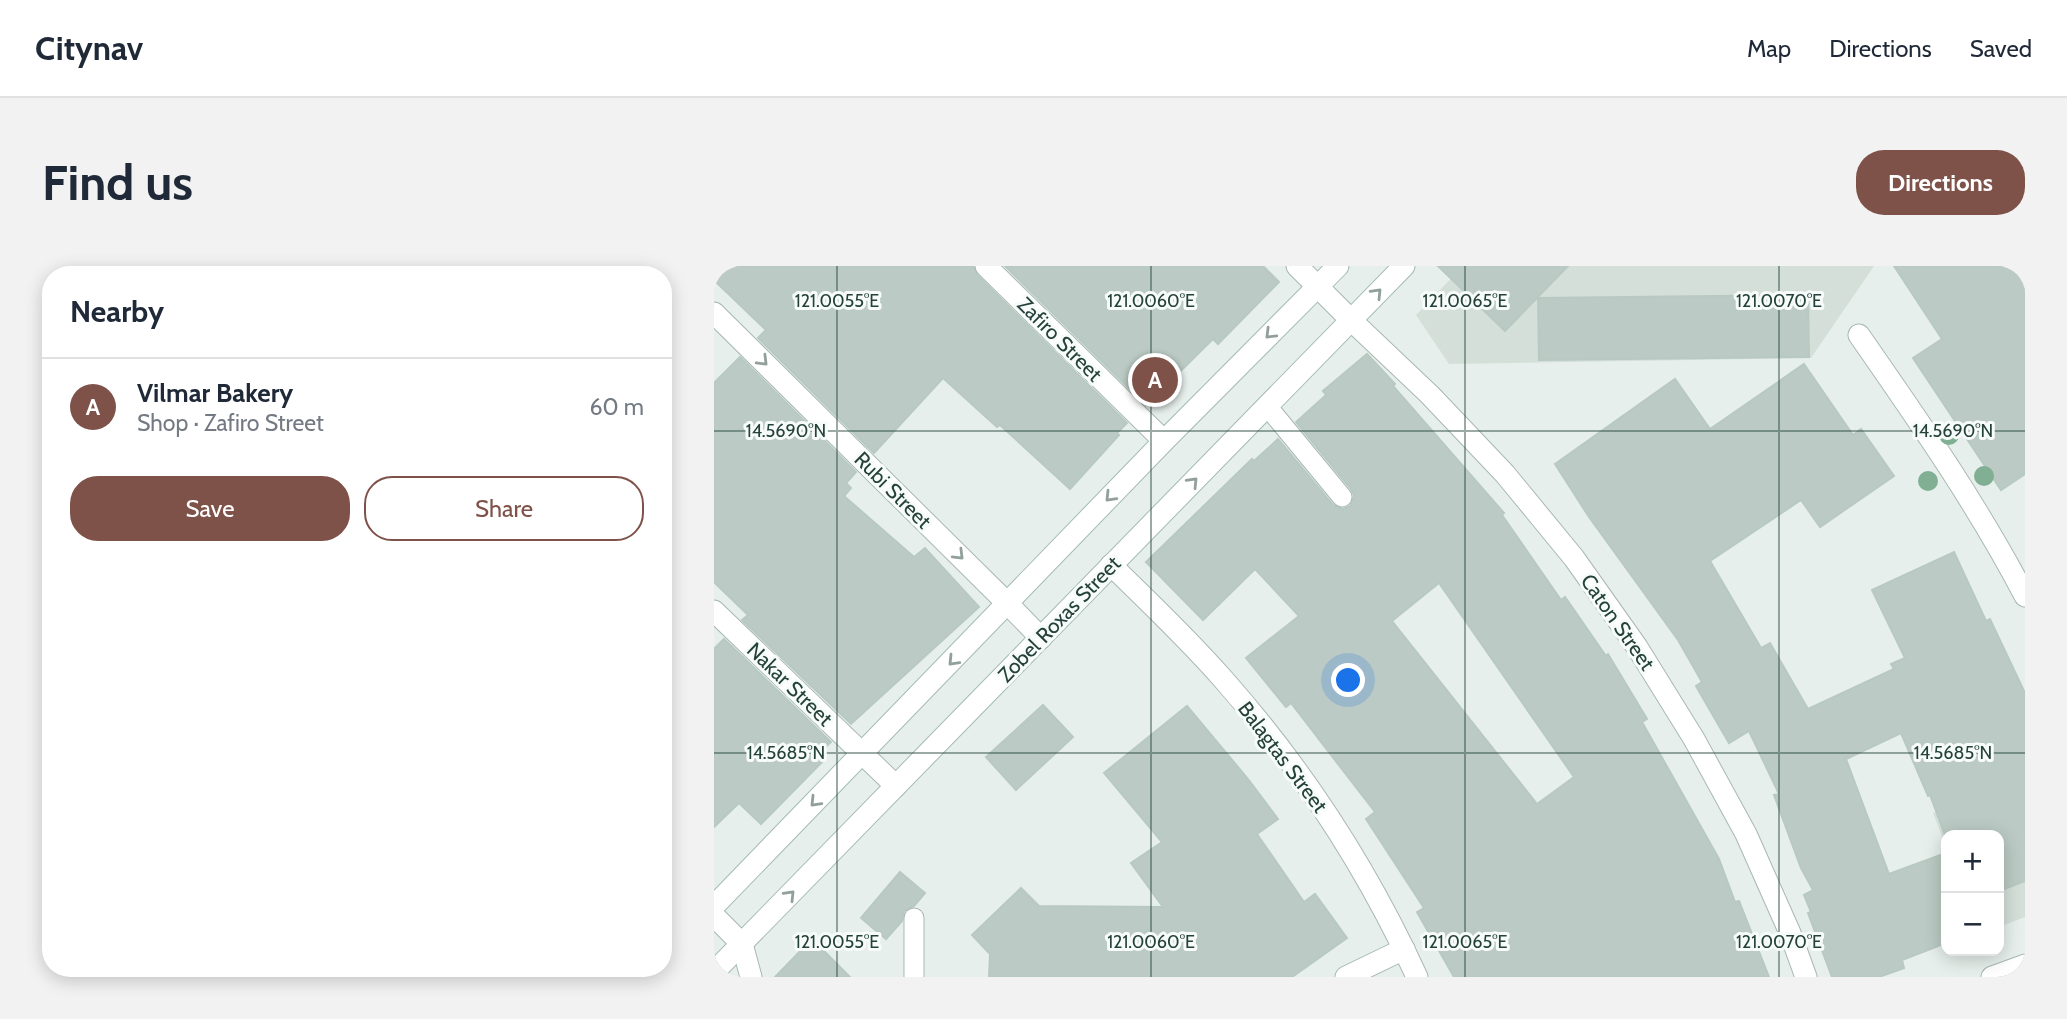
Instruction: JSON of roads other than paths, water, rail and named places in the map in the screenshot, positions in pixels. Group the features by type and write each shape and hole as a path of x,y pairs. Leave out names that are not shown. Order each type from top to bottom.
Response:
{"street":[{"name":"Zafiro Street","path":"986,266 1164,441"},
{"name":"Caton Street","path":"1297,266 1430,395 1505,474 1574,558 1637,647 1694,739 1746,834 1790,933 1806,977"},
{"path":"714,906 1164,441 1338,266"},
{"name":"Zobel Roxas Street","path":"714,972 1404,266"},
{"name":"Rubi Street","path":"714,313 1041,638"},
{"path":"1859,335 1935,443 2004,555 2025,596"},
{"name":"Balagtas Street","path":"1111,565 1169,621 1225,681 1276,744 1323,810 1366,878 1417,977"},
{"name":"Nakar Street","path":"714,611 896,786"},
{"path":"714,916 742,944 751,977"},
{"path":"1346,977 1404,949"},
{"path":"1992,977 2025,965"}],"lane":[{"path":"1267,406 1342,497"},
{"path":"914,918 914,977"}],"place":[{"name":"Vilmar Bakery","path":"1155,380"}]}
